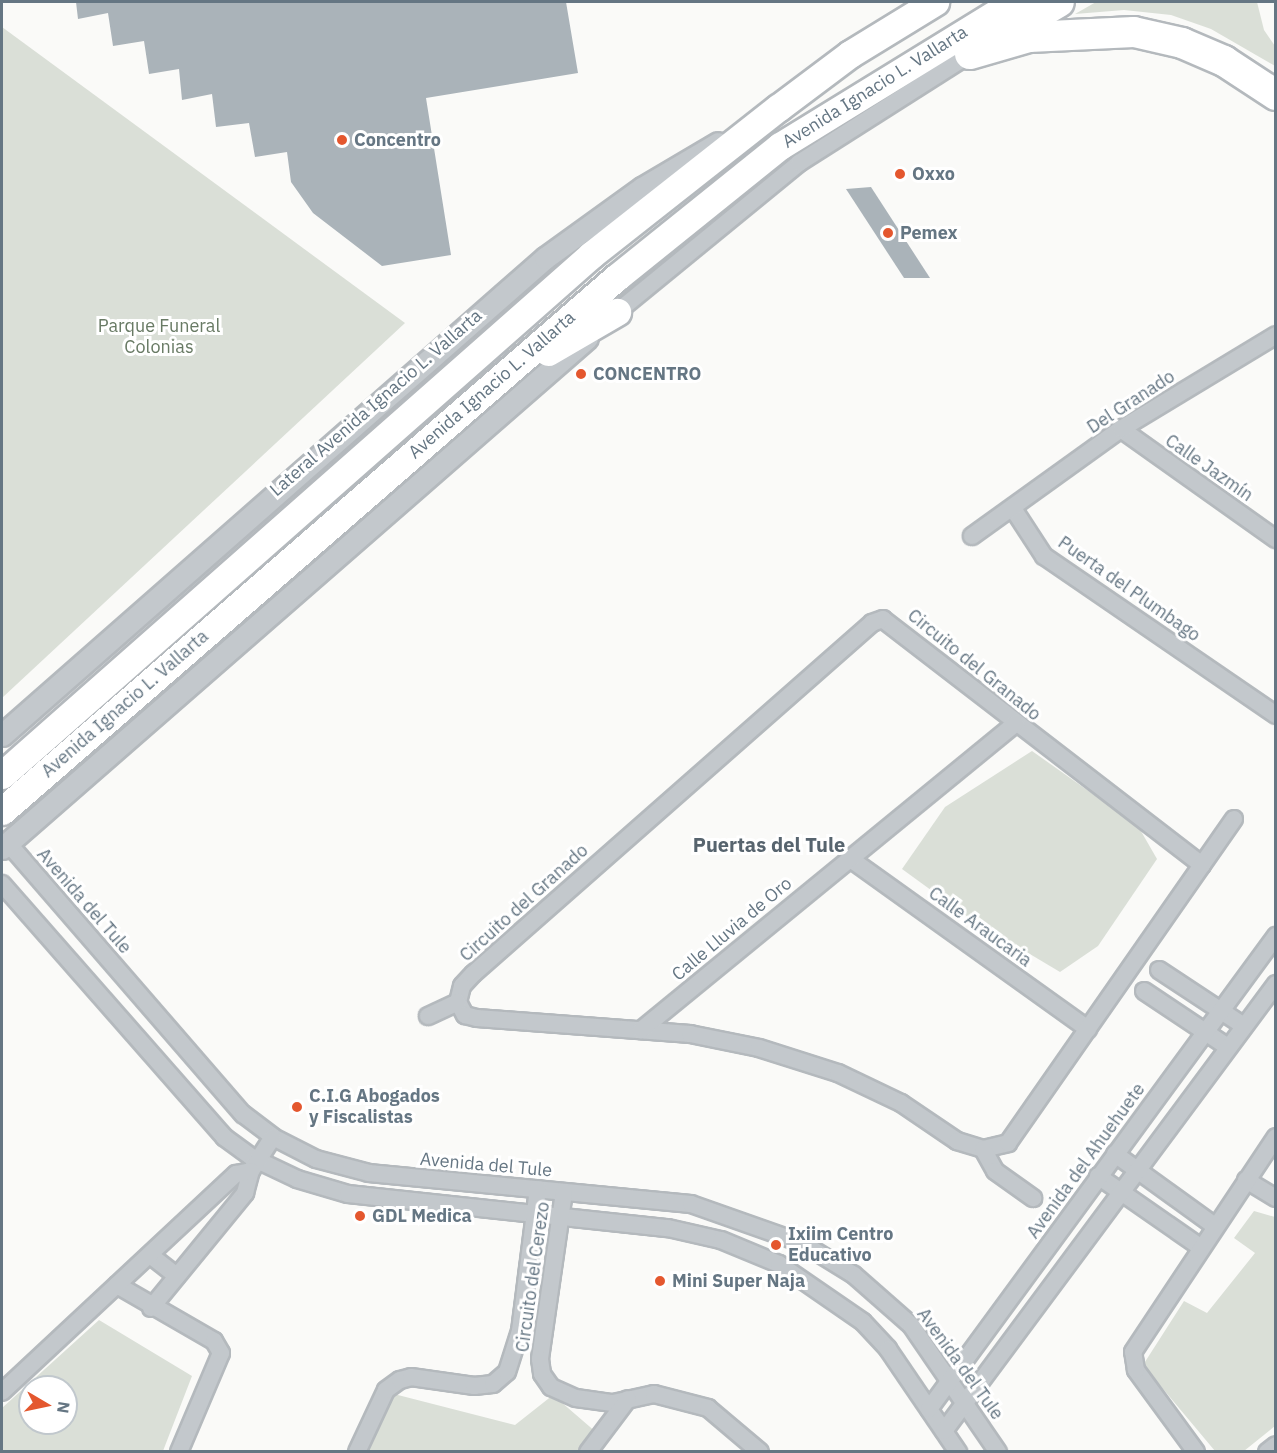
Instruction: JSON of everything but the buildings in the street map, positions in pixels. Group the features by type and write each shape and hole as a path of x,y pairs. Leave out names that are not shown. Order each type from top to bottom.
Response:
{"highway":[{"name":"Avenida Ignacio L. Vallarta","path":"2,775 591,255 850,54 934,2"},
{"name":"Avenida Ignacio L. Vallarta","path":"2,811 617,276 780,146 1014,2"},
{"path":"970,54 1059,2"},
{"path":"970,54 1029,37 1134,32 1182,43 1224,61 1275,95"},
{"path":"492,385 617,312"}],"street":[{"name":"Avenida Ignacio L. Vallarta","path":"617,312 799,163 970,54"},
{"name":"Lateral Avenida Ignacio L. Vallarta","path":"2,735 545,258 642,188 778,108"},
{"path":"5,845 617,312"},
{"name":"Del Granado","path":"1014,510 1121,429 1275,335"},
{"name":"Calle Jazmín","path":"1121,429 1275,539"},
{"path":"972,536 1014,510"},
{"name":"Puerta del Plumbago","path":"1014,510 1044,556 1275,715"},
{"name":"Circuito del Granado","path":"458,1002 462,986 472,974 872,623 883,619 898,626 916,648 1202,865"},
{"name":"Calle Lluvia de Oro","path":"641,1030 1016,723"},
{"path":"428,1016 458,1002 465,1015 477,1018 641,1030 759,1048 838,1073 901,1103 957,1141 983,1149 1008,1143 1234,819"},
{"name":"Avenida del Tule","path":"5,845 243,1114 273,1137 316,1159 369,1173 691,1204 802,1243 885,1299 911,1325 998,1452"},
{"name":"Calle Araucaria","path":"849,858 1088,1029"},
{"path":"2,884 224,1137 254,1166 348,1194 668,1228 721,1240 780,1264 863,1322 958,1452"},
{"name":"Avenida del Ahuehuete","path":"928,1409 1275,936"},
{"path":"1139,956 1244,1026"},
{"path":"1124,977 1228,1047"},
{"path":"944,1431 1275,984"},
{"path":"151,1308 245,1193 254,1166 273,1137"},
{"path":"1196,1452 1136,1370 1133,1352 1200,1247 1275,1137"},
{"path":"983,1149 995,1171 1034,1198"},
{"path":"1115,1154 1215,1226"},
{"path":"2,1392 236,1174 254,1166"},
{"path":"1098,1176 1200,1247"},
{"path":"1246,1180 1275,1198"},
{"name":"Circuito del Cerezo","path":"357,1452 386,1390 400,1380 493,1384 507,1372 514,1355 538,1189"},
{"name":"Circuito del Cerezo","path":"564,1192 540,1359 542,1374 551,1387 576,1398 613,1403 654,1394 708,1408 760,1452"},
{"path":"1153,1214 1169,1193"},
{"path":"195,1213 216,1231"},
{"path":"150,1255 177,1276"},
{"path":"117,1285 151,1308 214,1341 220,1353 179,1452"},
{"path":"514,1355 540,1359"},
{"path":"588,1452 628,1400"},
{"path":"1267,1452 1275,1445"}],"green space":[{"path":"1096,2 1257,2 1264,30 1275,46 1275,66 1211,29 1171,15 1124,10 1075,14"},
{"name":"Parque Funeral Colonias","path":"2,27 405,323 2,698"},
{"path":"1032,751 1138,826 1157,859 1098,946 1060,972 968,917 902,869 945,807"},
{"path":"1254,1211 1275,1217 1275,1426 1244,1451 1215,1451 1143,1365 1184,1301 1207,1313 1255,1253 1234,1238"},
{"path":"99,1320 192,1376 163,1451 2,1451 2,1408 18,1393 18,1435 78,1435 78,1375 38,1375"},
{"path":"394,1394 515,1425 553,1395 597,1433 583,1451 365,1452"}],"place":[{"name":"Concentro","path":"342,140"},
{"name":"Oxxo","path":"900,174"},
{"name":"Pemex","path":"888,233"},
{"name":"CONCENTRO","path":"581,374"},
{"name":"C.I.G Abogados y Fiscalistas","path":"297,1107"},
{"name":"GDL Medica","path":"360,1216"},
{"name":"Ixiim Centro Educativo","path":"776,1245"},
{"name":"Mini Super Naja","path":"660,1281"}],"district":[{"name":"Puertas del Tule","path":"769,844"}]}
